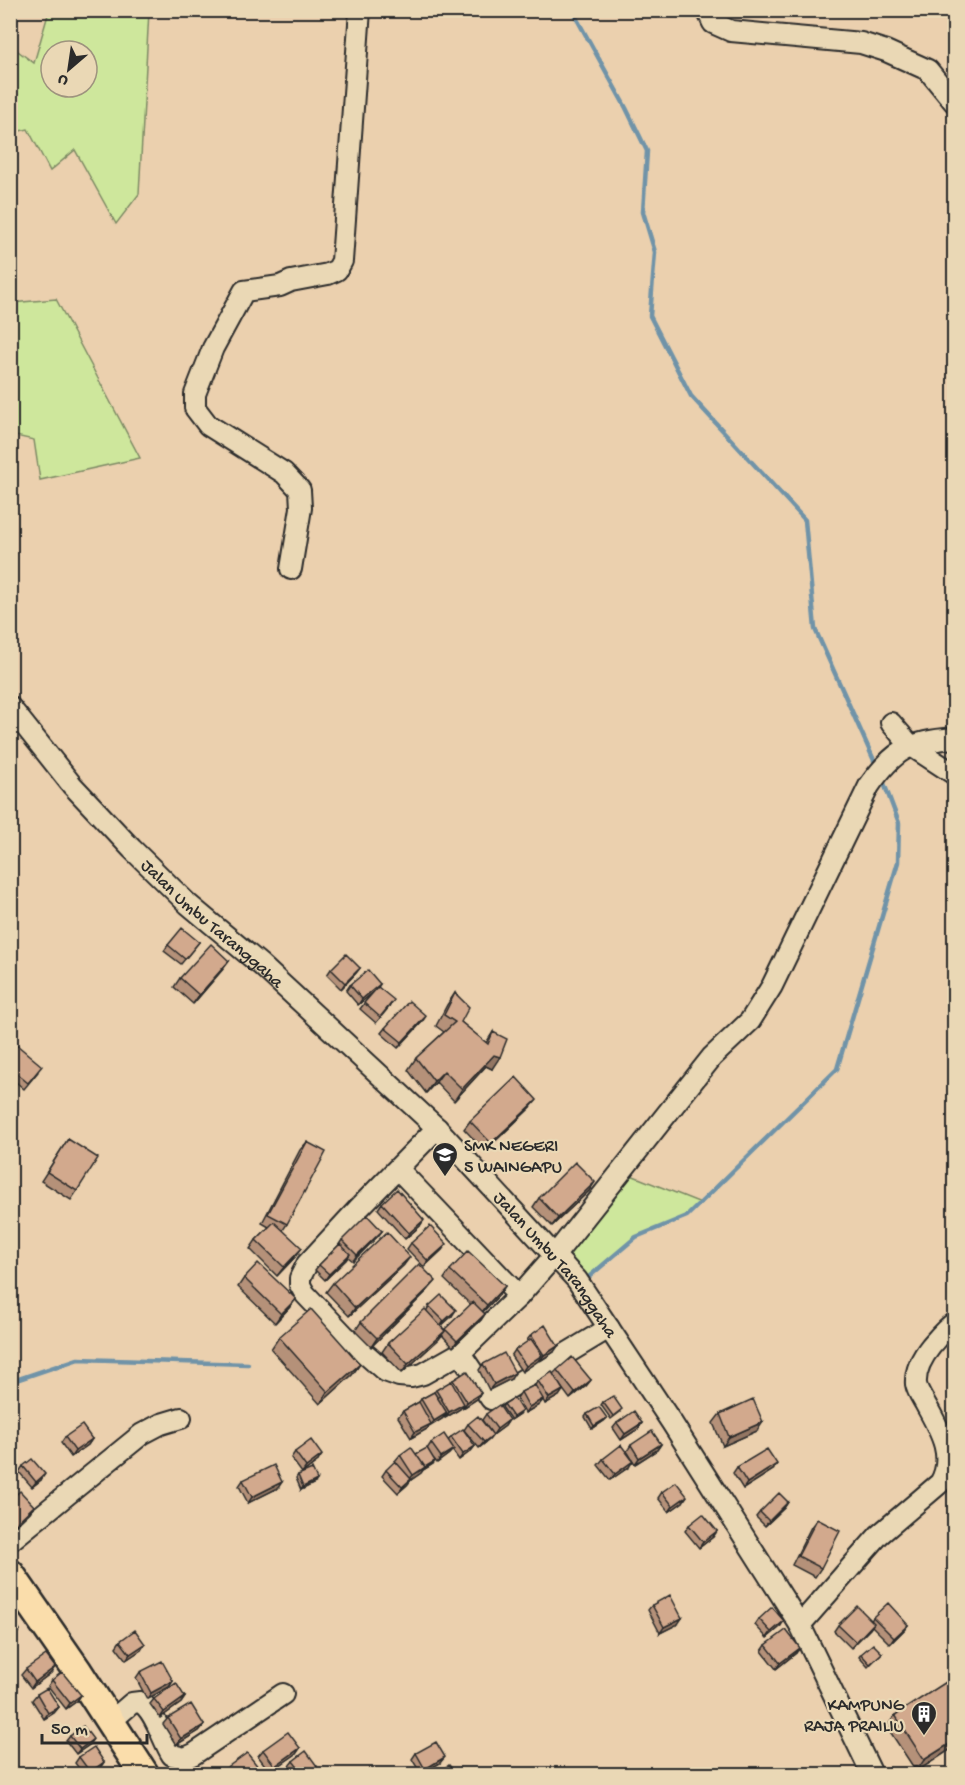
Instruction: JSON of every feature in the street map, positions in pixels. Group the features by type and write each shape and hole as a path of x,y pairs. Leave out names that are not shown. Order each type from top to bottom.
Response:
{"highway":[{"path":"10,1574 144,1774"}],"street":[{"path":"291,569 301,508 300,490 284,473 208,425 195,408 195,394 213,348 244,291 280,286 291,281 328,274 337,270 342,261 360,10"},
{"path":"707,10 713,23 731,31 861,43 886,51 928,70 954,102"},
{"name":"Jalan Umbu Taranggaha","path":"11,708 72,785 132,849 188,904 261,965 437,1128 580,1284 800,1625 872,1774"},
{"path":"891,723 910,745 954,774"},
{"path":"437,1128 358,1209 308,1264 300,1278 300,1285 305,1294 344,1335 385,1371 399,1376 411,1377 423,1374 460,1353 519,1296 555,1255 712,1057 750,1021 760,1007 869,786 884,764 910,745 954,738"},
{"path":"398,1169 519,1296"},
{"path":"800,1625 879,1535 940,1483 944,1476 948,1465 947,1454 940,1432 917,1387 917,1372 926,1353 954,1323"},
{"path":"460,1353 490,1399 609,1328"},
{"path":"10,1541 142,1434 161,1424 181,1418"},
{"path":"111,1722 132,1703 140,1702 150,1711 172,1755 185,1758 283,1694"}],"green space":[{"path":"49,11 149,11 139,194 116,224 75,150 50,171 28,129 11,133 11,46 34,63 39,46 39,99 99,99 99,39 41,39"},
{"path":"56,299 140,458 40,480 34,440 11,435 11,303"},
{"path":"631,1175 701,1203 687,1216 636,1237 581,1284 556,1258"}],"building":[{"path":"182,928 199,942 185,959 168,945"},
{"path":"211,944 229,961 199,995 180,978"},
{"path":"346,954 360,968 345,983 331,969"},
{"path":"368,970 380,984 362,999 350,985"},
{"path":"378,987 394,1000 380,1017 364,1003"},
{"path":"455,993 469,1007 461,1022 488,1044 493,1032 507,1039 500,1057 494,1055 462,1089 444,1071 434,1081 416,1058 455,1022 444,1015"},
{"path":"409,1001 426,1016 402,1042 385,1028"},
{"path":"17,1045 42,1066 28,1083 10,1068 10,1053"},
{"path":"516,1077 537,1100 491,1143 470,1121"},
{"path":"68,1139 98,1158 77,1191 47,1172"},
{"path":"307,1142 326,1152 287,1224 268,1214"},
{"path":"575,1162 595,1182 558,1218 539,1198"},
{"path":"397,1189 424,1220 409,1233 382,1203"},
{"path":"367,1215 382,1231 357,1255 342,1240"},
{"path":"274,1222 302,1248 284,1267 256,1240"},
{"path":"430,1226 447,1244 428,1261 411,1243"},
{"path":"387,1232 410,1257 355,1308 333,1283"},
{"path":"340,1244 350,1254 329,1274 319,1265"},
{"path":"468,1251 505,1286 487,1305 450,1270"},
{"path":"258,1263 296,1299 281,1314 244,1278"},
{"path":"419,1264 436,1281 377,1338 361,1322"},
{"path":"441,1295 456,1310 444,1321 429,1306"},
{"path":"473,1302 485,1314 457,1341 445,1329"},
{"path":"311,1309 360,1364 328,1392 279,1337"},
{"path":"425,1309 445,1331 408,1364 388,1343"},
{"path":"545,1325 558,1346 544,1355 531,1335"},
{"path":"531,1339 542,1355 526,1366 515,1350"},
{"path":"504,1353 515,1373 494,1384 483,1364"},
{"path":"572,1357 591,1380 575,1393 557,1370"},
{"path":"467,1371 481,1393 467,1402 453,1380"},
{"path":"552,1372 563,1390 549,1398 538,1381"},
{"path":"451,1381 464,1404 449,1412 436,1390"},
{"path":"535,1385 543,1399 529,1407 521,1392"},
{"path":"434,1392 447,1413 434,1421 421,1399"},
{"path":"613,1396 622,1409 613,1416 603,1402"},
{"path":"514,1398 522,1411 513,1417 504,1404"},
{"path":"753,1399 763,1422 729,1437 720,1414"},
{"path":"419,1402 431,1424 415,1432 403,1411"},
{"path":"499,1405 509,1420 497,1429 486,1414"},
{"path":"599,1407 607,1418 594,1426 587,1414"},
{"path":"634,1411 642,1423 625,1434 617,1423"},
{"path":"478,1416 493,1435 484,1442 468,1424"},
{"path":"82,1425 92,1439 75,1451 65,1437"},
{"path":"463,1429 475,1446 463,1454 451,1437"},
{"path":"652,1431 661,1444 639,1458 631,1445"},
{"path":"444,1434 454,1449 441,1457 431,1443"},
{"path":"311,1440 322,1455 306,1467 295,1452"},
{"path":"621,1445 633,1461 615,1474 603,1459"},
{"path":"411,1447 425,1467 413,1475 400,1455"},
{"path":"427,1448 435,1461 425,1467 416,1454"},
{"path":"767,1449 777,1464 747,1483 737,1467"},
{"path":"32,1459 45,1474 36,1482 23,1466"},
{"path":"395,1461 411,1479 402,1487 386,1470"},
{"path":"274,1465 282,1482 252,1497 243,1480"},
{"path":"312,1469 317,1480 303,1487 298,1475"},
{"path":"676,1482 687,1496 673,1506 662,1492"},
{"path":"20,1491 34,1506 15,1524 10,1519 10,1500"},
{"path":"779,1493 788,1502 769,1521 760,1512"},
{"path":"703,1514 717,1531 703,1542 689,1525"},
{"path":"817,1519 840,1531 821,1568 798,1556"},
{"path":"670,1595 682,1618 664,1627 652,1605"},
{"path":"888,1603 908,1625 894,1638 873,1617"},
{"path":"857,1606 874,1623 856,1642 838,1625"},
{"path":"772,1607 784,1621 771,1632 759,1619"},
{"path":"10,1616 20,1630 10,1637"},
{"path":"135,1630 145,1644 130,1654 120,1641"},
{"path":"786,1630 800,1648 780,1663 766,1645"},
{"path":"873,1644 882,1653 870,1664 861,1654"},
{"path":"46,1655 55,1667 35,1682 26,1669"},
{"path":"162,1661 173,1681 151,1693 140,1672"},
{"path":"62,1672 81,1695 70,1703 52,1680"},
{"name":"KAMPUNG RAJA PRAILIU","path":"954,1677 954,1741 924,1760 895,1715"},
{"path":"176,1683 185,1697 164,1712 154,1699"},
{"path":"47,1688 59,1707 48,1713 37,1694"},
{"path":"191,1704 204,1725 181,1739 168,1718"},
{"path":"83,1726 93,1739 80,1749 70,1736"},
{"path":"288,1732 300,1748 275,1766 263,1750"},
{"path":"436,1742 445,1757 425,1769 416,1753"},
{"path":"94,1747 104,1762 90,1772 79,1757"},
{"path":"306,1751 317,1766 303,1774 293,1761"},
{"path":"247,1753 263,1773 225,1774 222,1771"},
{"path":"449,1765 456,1774 436,1774"},
{"path":"915,1766 928,1774 910,1774"}],"waterway":[{"path":"572,10 647,151 643,212 655,252 650,316 691,396 805,520 815,629 877,767"},
{"path":"584,1281 636,1237 687,1216 837,1069 898,862 899,823 882,778"},
{"path":"10,1382 78,1359 248,1364"}],"place":[{"name":"SMK NEGERI 5 WAINGAPU","path":"445,1178"},
{"name":"KAMPUNG RAJA PRAILIU","path":"924,1737"}]}
